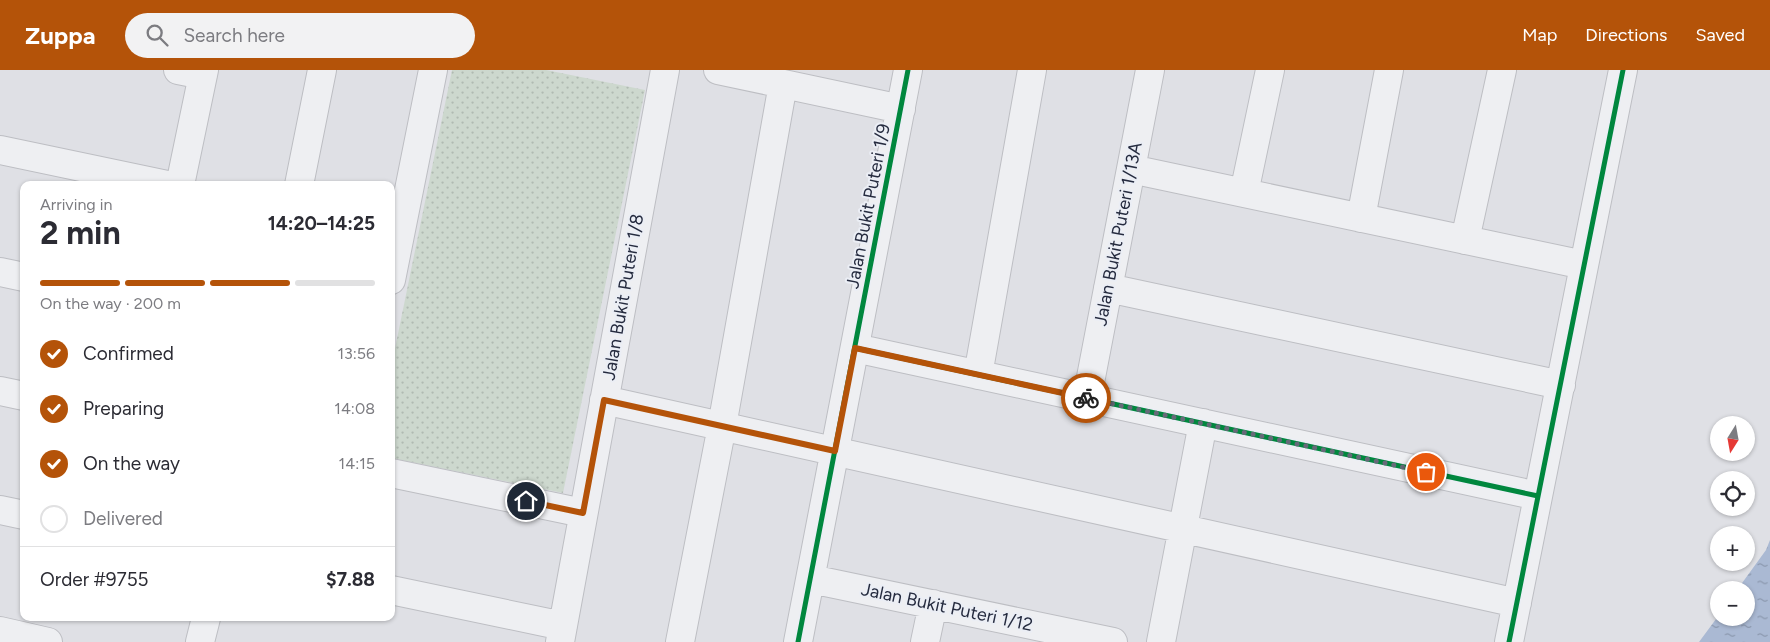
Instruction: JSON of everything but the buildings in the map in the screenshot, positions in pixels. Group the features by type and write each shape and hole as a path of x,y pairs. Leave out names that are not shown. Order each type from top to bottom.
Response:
{"street":[{"path":"300,181 322,70"},
{"path":"395,260 433,70"},
{"name":"Jalan Bukit Puteri 1/8","path":"561,634 665,70"},
{"path":"718,70 900,109"},
{"name":"Jalan Bukit Puteri 1/9","path":"798,642 908,70"},
{"path":"978,375 1032,70"},
{"name":"Jalan Bukit Puteri 1/13A","path":"1087,398 1150,70"},
{"path":"1244,193 1270,70"},
{"path":"1361,218 1389,70"},
{"path":"1465,240 1502,70"},
{"path":"1509,642 1623,70"},
{"path":"181,181 195,72"},
{"path":"680,642 722,426 783,84"},
{"path":"0,150 148,181"},
{"path":"1131,169 1584,265"},
{"path":"0,272 20,276"},
{"path":"1108,288 1561,385"},
{"path":"855,348 1538,496"},
{"path":"0,391 20,395"},
{"path":"604,400 1517,603"},
{"path":"1161,642 1203,424"},
{"path":"395,474 583,513"},
{"path":"0,510 20,514"},
{"name":"Jalan Bukit Puteri 1/12","path":"811,579 933,604 1029,633 1113,642"},
{"path":"395,591 561,634"},
{"path":"925,642 933,604"},
{"path":"200,642 205,621"},
{"path":"0,632 48,642"}],"shaded area":[{"path":"452,70 546,70 645,90 563,493 395,459 395,348"}],"water":[{"path":"1770,540 1770,642 1699,642 1711,626 1755,626 1755,581 1744,581 1751,571 1755,571 1755,565 1766,550"}],"cycle path":[{"path":"798,642 908,70"},
{"path":"1509,642 1623,70"},
{"path":"855,348 1538,496"}],"way so far":[{"path":"1086,398 1426,472"}],"route":[{"path":"526,501 583,513 604,400 835,451 855,348 1086,398"}]}
